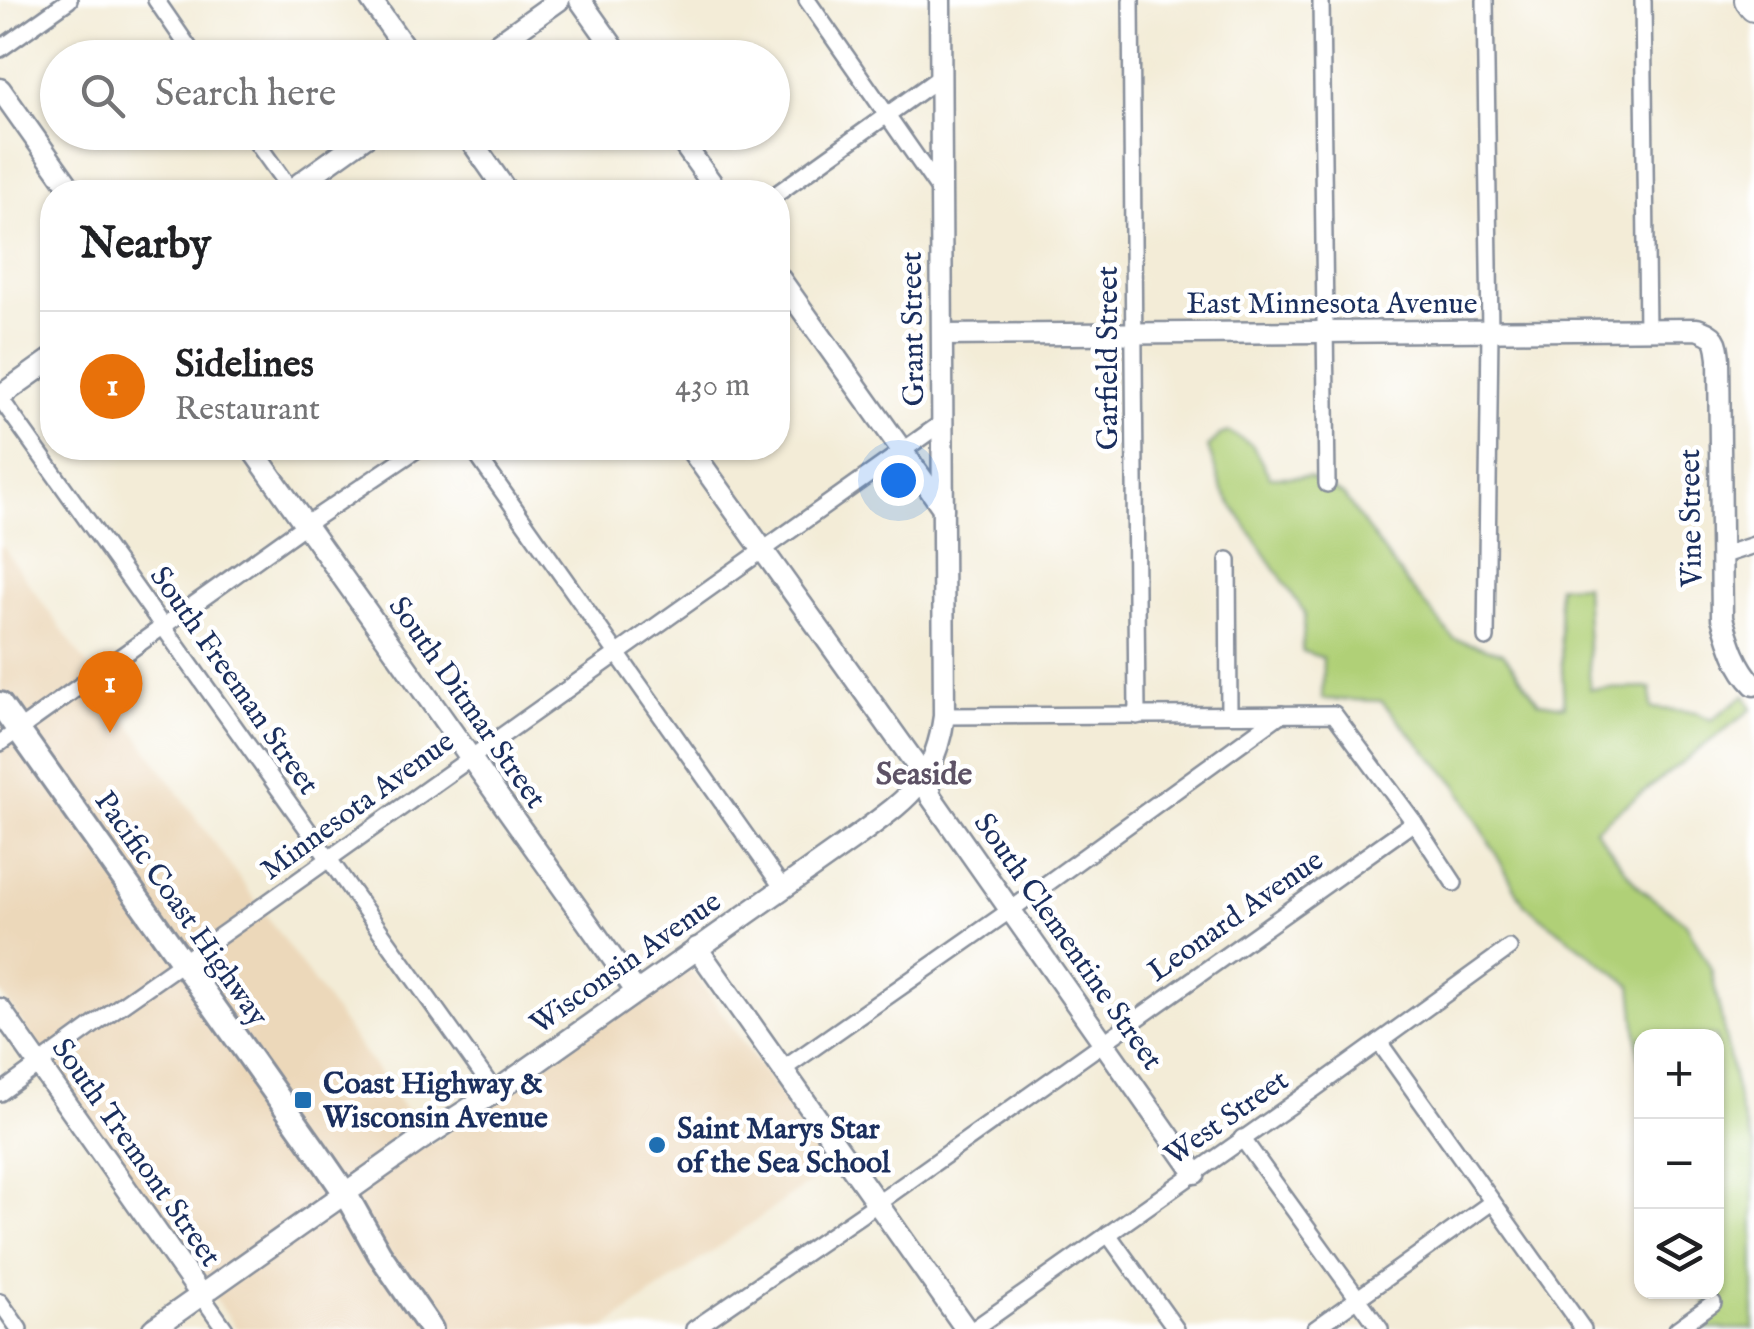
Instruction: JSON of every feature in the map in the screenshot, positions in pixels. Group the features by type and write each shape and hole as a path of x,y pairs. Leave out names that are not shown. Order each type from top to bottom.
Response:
{"highway":[{"path":"1749,0 1754,7"}],"main road":[{"name":"Pacific Coast Highway","path":"0,704 9,736 184,962 345,1193"},
{"path":"345,1193 378,1253 430,1329"}],"street":[{"path":"0,49 69,0"},
{"path":"156,0 184,40"},
{"path":"371,0 399,40"},
{"path":"503,40 558,0"},
{"path":"580,0 608,40"},
{"path":"807,0 940,191"},
{"name":"Grant Street","path":"940,0 944,716"},
{"name":"Garfield Street","path":"1131,0 1137,716"},
{"path":"1322,0 1326,484"},
{"path":"1485,0 1490,331 1486,638"},
{"path":"1643,0 1647,330"},
{"path":"790,184 940,78"},
{"path":"0,89 40,145"},
{"path":"43,150 64,180"},
{"path":"262,150 282,180"},
{"path":"306,180 347,150"},
{"path":"478,150 499,180"},
{"path":"688,150 709,180"},
{"path":"790,293 942,508"},
{"name":"East Minnesota Avenue","path":"942,335 1697,329 1718,342"},
{"name":"Vine Street","path":"1718,342 1722,618 1732,650 1754,686"},
{"path":"0,397 40,369"},
{"name":"South Freeman Street","path":"0,397 40,453"},
{"name":"Minnesota Avenue","path":"0,1094 942,422"},
{"name":"South Freeman Street","path":"45,460 495,1092"},
{"name":"South Ditmar Street","path":"259,460 636,991"},
{"path":"9,736 401,460"},
{"path":"481,460 782,887"},
{"name":"South Clementine Street","path":"699,460 924,777 932,797 1196,1173"},
{"path":"1720,556 1754,545"},
{"path":"1228,560 1229,714"},
{"path":"782,1070 1281,714"},
{"path":"944,716 1334,714 1454,883"},
{"name":"Wisconsin Avenue","path":"153,1329 902,802 924,777 940,745 944,716"},
{"name":"Leonard Avenue","path":"694,1329 1414,822"},
{"path":"697,948 970,1329"},
{"name":"West Street","path":"970,1329 1196,1173 1509,948"},
{"name":"South Tremont Street","path":"0,1010 226,1329"},
{"path":"1379,1042 1584,1329"},
{"path":"1242,1138 1380,1329"},
{"path":"1315,1329 1492,1202"},
{"path":"1108,1234 1176,1329"},
{"path":"0,1302 19,1329"},
{"path":"1677,1329 1714,1303"}],"shaded area":[{"path":"0,543 430,1145 687,963 831,1167 608,1329 237,1329 0,992"}],"green space":[{"path":"1229,432 1252,445 1270,477 1309,477 1343,495 1403,578 1454,639 1503,653 1539,702 1564,706 1558,586 1585,585 1590,689 1651,688 1651,708 1696,712 1711,720 1745,695 1752,709 1595,829 1638,887 1686,923 1711,969 1724,1029 1636,1029 1632,986 1524,904 1457,785 1381,701 1322,699 1323,658 1302,651 1305,613 1222,490 1208,447"},
{"path":"1724,1031 1741,1113 1754,1147 1754,1329 1706,1329 1706,1299 1724,1299"}],"place":[{"name":"Sidelines","path":"110,733"},
{"name":"Coast Highway & Wisconsin Avenue","path":"303,1100"},
{"name":"Saint Marys Star of the Sea School","path":"657,1145"}],"district":[{"name":"Seaside","path":"924,773"}]}
